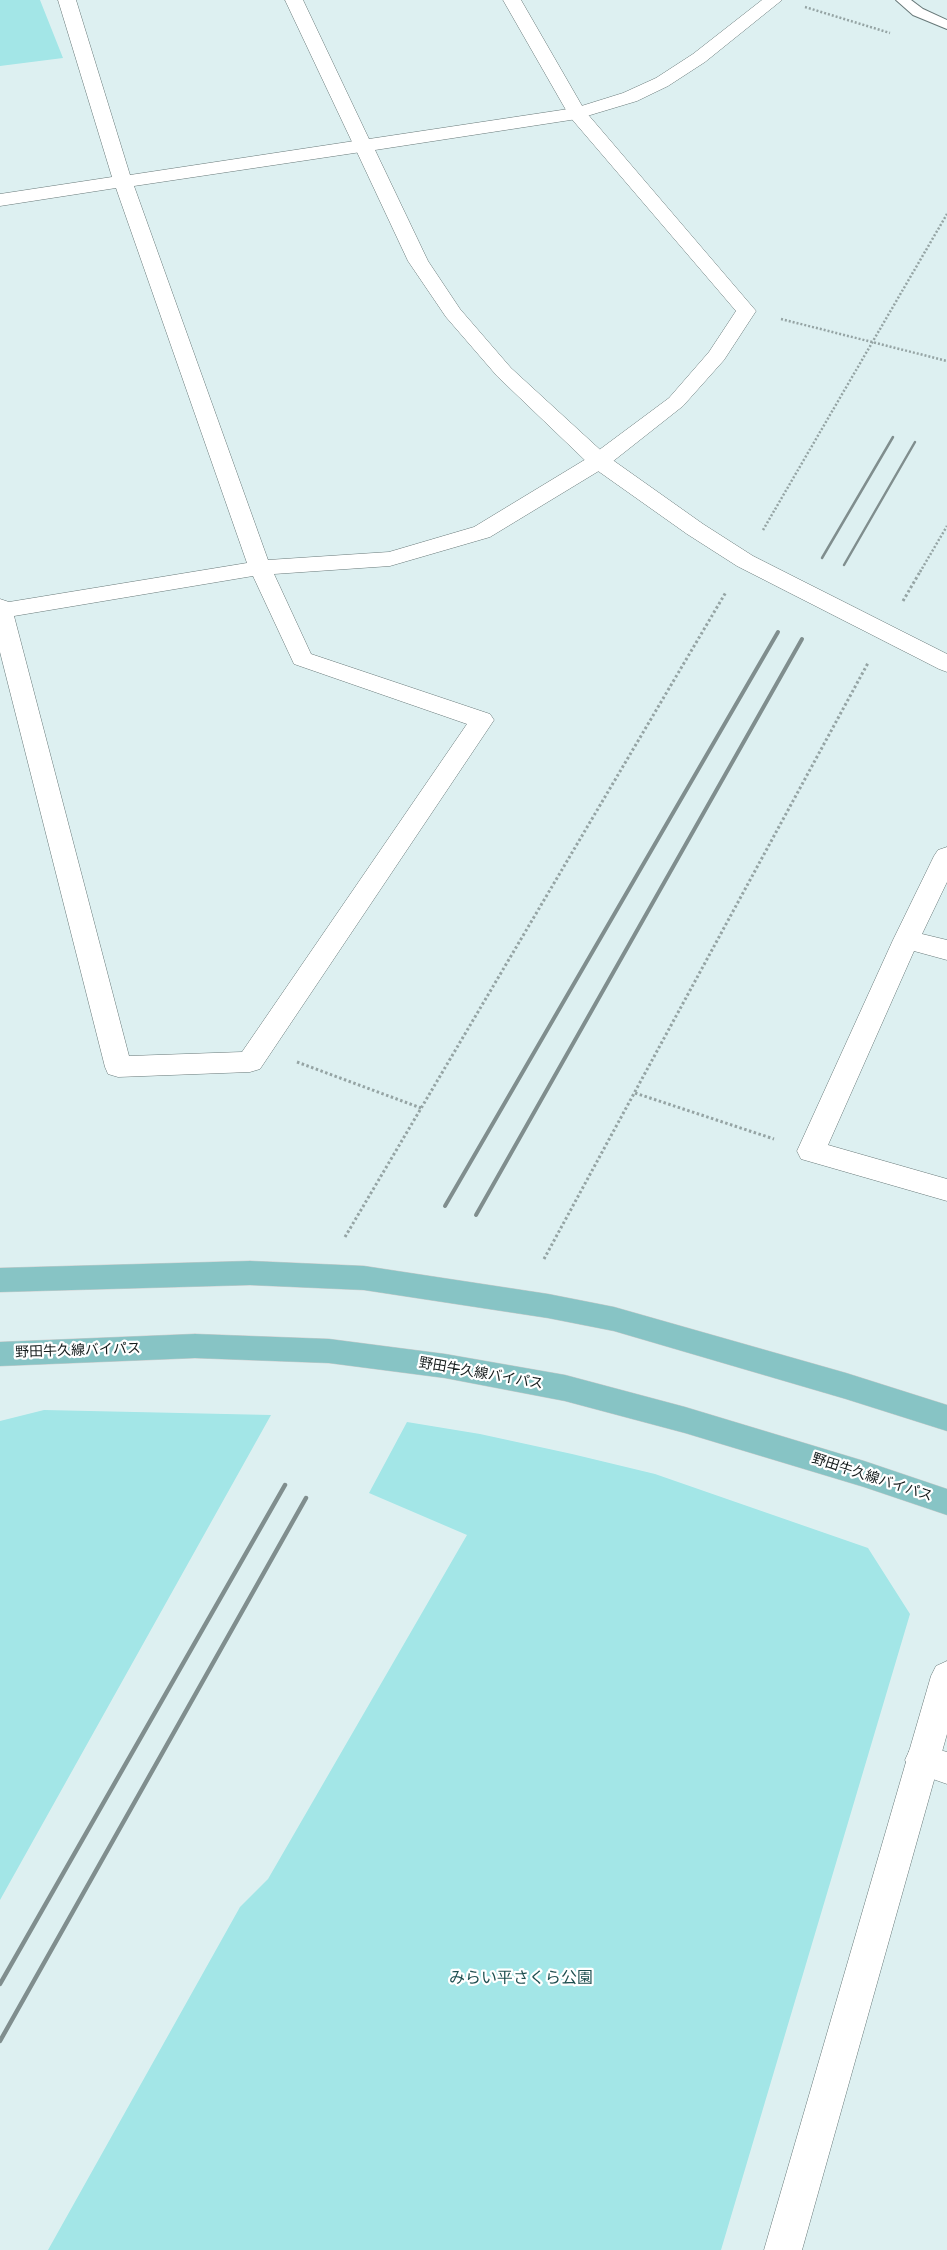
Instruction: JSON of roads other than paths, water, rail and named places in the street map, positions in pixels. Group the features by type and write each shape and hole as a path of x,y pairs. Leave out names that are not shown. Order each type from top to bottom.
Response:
{"main road":[{"path":"0,1280 250,1273 382,1281 548,1306 614,1319 846,1386 947,1418"},
{"name":"野田牛久線バイパス","path":"0,1354 195,1346 329,1351 445,1366 565,1388 685,1420 864,1474 947,1502"}],"street":[{"path":"67,0 124,182 260,568 302,659 482,720 250,1062 118,1067 1,608 260,568 390,559 482,532 599,461 676,402 717,356 746,311 577,113 512,0"},
{"path":"294,0 361,146 418,261 453,313 504,372 599,461 745,561 947,664"},
{"path":"0,200 577,113 630,97 662,82 699,58 773,0"},
{"path":"947,856 906,940 810,1151 947,1190"},
{"path":"906,940 947,950"},
{"path":"783,2250 934,1764 947,1676"}],"lane":[{"path":"903,0 918,12 947,25"}],"railway":[{"path":"822,558 893,437"},
{"path":"844,565 915,442"},
{"path":"445,1206 778,632"},
{"path":"476,1215 802,639"},
{"path":"0,1984 285,1485"},
{"path":"0,2041 306,1498"}],"park label":[{"name":"みらい平さくら公園","path":"521,1979"}]}
